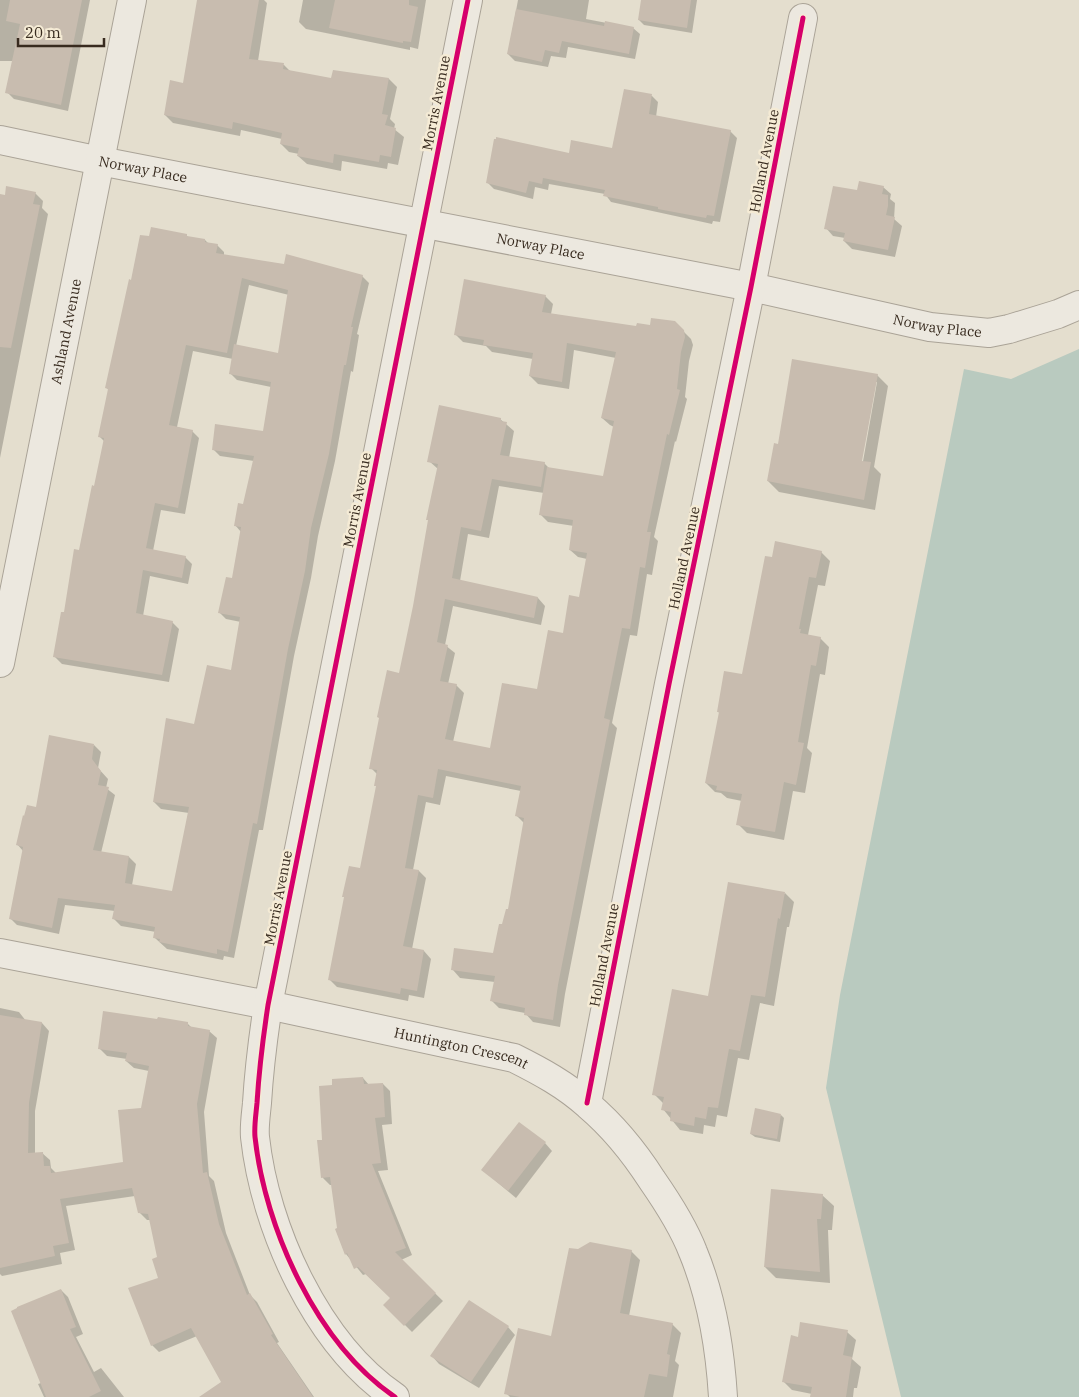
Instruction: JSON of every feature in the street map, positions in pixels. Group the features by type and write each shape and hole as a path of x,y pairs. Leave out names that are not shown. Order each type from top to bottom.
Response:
{"street":[{"name":"Ashland Avenue","path":"0,663 132,0"},
{"name":"Morris Avenue","path":"395,1397 354,1361 321,1319 297,1276 280,1237 262,1177 255,1135 260,1060 268,1005 468,0"},
{"name":"Holland Avenue","path":"587,1103 669,684 751,287 802,18"},
{"name":"Norway Place","path":"0,140 751,287 930,327 989,333 1058,314 1079,305"},
{"name":"Huntington Crescent","path":"0,954 268,1005 514,1058 547,1075 587,1103 612,1126 635,1154 672,1209 694,1252 706,1289 720,1356 723,1397"}],"shaded area":[{"path":"1079,349 1079,1397 901,1397 826,1088 840,995 964,369 1011,379"}],"building":[{"path":"10,0 82,0 61,105 5,93 20,24 6,21"},
{"path":"197,0 259,0 249,59 284,63 283,69 331,78 333,70 389,78 382,114 388,115 385,125 396,128 391,157 380,155 379,162 334,154 333,163 297,156 299,148 280,144 282,133 233,122 232,129 164,115 170,80 183,83"},
{"path":"335,0 409,0 409,5 418,7 411,42 403,41 403,43 329,28"},
{"path":"641,0 691,0 687,28 638,20"},
{"path":"516,9 604,26 605,21 634,27 629,54 562,41 559,53 545,50 542,62 507,54"},
{"path":"624,89 652,94 649,114 731,130 714,216 707,215 706,218 658,209 658,207 603,196 605,190 543,178 542,184 529,181 526,193 486,183 494,139 496,137 569,153 571,140 612,148"},
{"path":"859,181 884,186 882,194 888,195 886,215 895,217 888,250 843,241 845,233 824,229 833,186 857,190"},
{"path":"6,186 36,192 33,204 40,205 11,348 0,347 0,194 5,195"},
{"path":"151,227 187,234 187,236 205,239 205,242 218,244 216,253 284,264 286,254 363,275 351,327 353,327 346,365 344,365 329,454 311,528 305,571 288,649 257,824 253,823 228,952 217,949 217,954 159,942 160,939 153,938 155,927 112,919 115,905 58,898 52,928 9,919 23,847 16,845 27,805 36,807 49,735 94,744 92,759 101,771 98,785 109,787 93,850 129,856 125,883 172,891 189,807 153,802 166,718 194,724 207,665 231,670 240,617 218,613 226,577 232,578 241,527 234,526 238,503 243,504 254,456 212,450 215,424 263,431 271,382 229,374 234,344 278,353 288,290 242,278 227,353 186,345 169,425 193,430 178,508 155,503 146,548 186,556 182,578 143,570 136,613 173,621 162,675 53,657 61,612 64,612 74,549 79,550 104,438 98,437 108,389 105,388 129,279 131,280 140,235 149,236"},
{"path":"464,279 546,295 542,312 636,326 637,323 650,325 651,318 675,321 684,330 685,337 681,352 677,389 680,390 669,435 667,434 647,532 651,532 645,568 640,567 630,629 622,628 604,718 610,720 558,985 553,1020 524,1015 525,1008 490,1001 495,976 451,970 454,948 493,953 499,924 502,924 506,909 508,909 524,818 515,816 521,786 438,769 433,798 418,795 405,868 419,870 403,946 424,950 417,991 401,988 400,994 328,980 349,866 360,868 376,786 374,786 377,770 369,769 387,670 399,673 413,606 428,520 426,520 438,464 427,462 439,405 501,418 501,421 507,422 500,455 545,462 541,487 492,479 481,531 461,527 452,578 538,597 534,618 445,599 437,642 448,645 440,681 457,684 445,739 490,748 502,683 537,689 548,630 563,633 569,595 579,597 587,553 569,550 573,520 539,515 547,467 603,476 614,421 601,418 616,352 567,343 562,382 529,376 533,353 483,345 484,340 454,335"},
{"path":"792,359 878,374 862,461 871,462 864,500 767,481 774,443 778,444"},
{"path":"775,541 822,551 816,578 809,577 799,629 801,629 800,633 821,637 816,666 811,665 798,742 804,743 796,785 784,782 775,832 736,825 742,794 716,790 717,786 705,783 719,712 717,712 724,671 742,674 765,556 772,557"},
{"path":"728,882 785,892 780,919 778,918 765,997 751,995 740,1051 729,1049 718,1108 708,1107 706,1119 695,1117 694,1126 670,1121 671,1112 661,1110 664,1097 652,1095 672,989 708,996"},
{"path":"103,1011 188,1022 188,1026 210,1030 197,1104 203,1173 207,1172 219,1224 247,1295 250,1293 273,1334 271,1335 313,1397 199,1397 221,1382 191,1328 151,1346 128,1288 158,1278 152,1259 157,1257 148,1214 138,1213 132,1188 60,1199 69,1243 53,1246 55,1256 0,1268 0,1015 42,1022 29,1103 28,1153 43,1152 44,1166 50,1166 51,1173 123,1162 118,1110 141,1108 149,1066 125,1061 127,1053 98,1049"},
{"path":"363,1077 364,1084 383,1083 385,1117 375,1118 381,1163 372,1164 406,1248 395,1252 436,1293 404,1326 383,1305 390,1298 358,1267 354,1269 347,1253 345,1255 335,1229 337,1228 330,1177 321,1178 317,1140 322,1140 319,1086 332,1085 332,1079"},
{"path":"755,1108 781,1114 777,1139 750,1134"},
{"path":"519,1122 546,1142 508,1191 481,1170"},
{"path":"771,1189 823,1194 821,1219 817,1219 820,1272 764,1267"},
{"path":"590,1242 632,1250 620,1313 673,1323 667,1354 670,1355 667,1377 649,1374 644,1397 520,1397 504,1394 518,1328 551,1336 569,1248 578,1249"},
{"path":"61,1289 76,1327 70,1329 101,1391 89,1397 46,1397 11,1311"},
{"path":"469,1300 509,1326 471,1382 430,1356"},
{"path":"800,1322 848,1330 843,1355 852,1357 846,1397 810,1397 812,1387 782,1382 791,1335 798,1337"}],"cycle path":[{"path":"395,1397 367,1374 342,1347 319,1316 300,1282 283,1246 270,1209 261,1172 255,1137 255,1124 261,1054 268,1005 468,0"},
{"path":"587,1103 669,684 751,287 803,18"}]}
